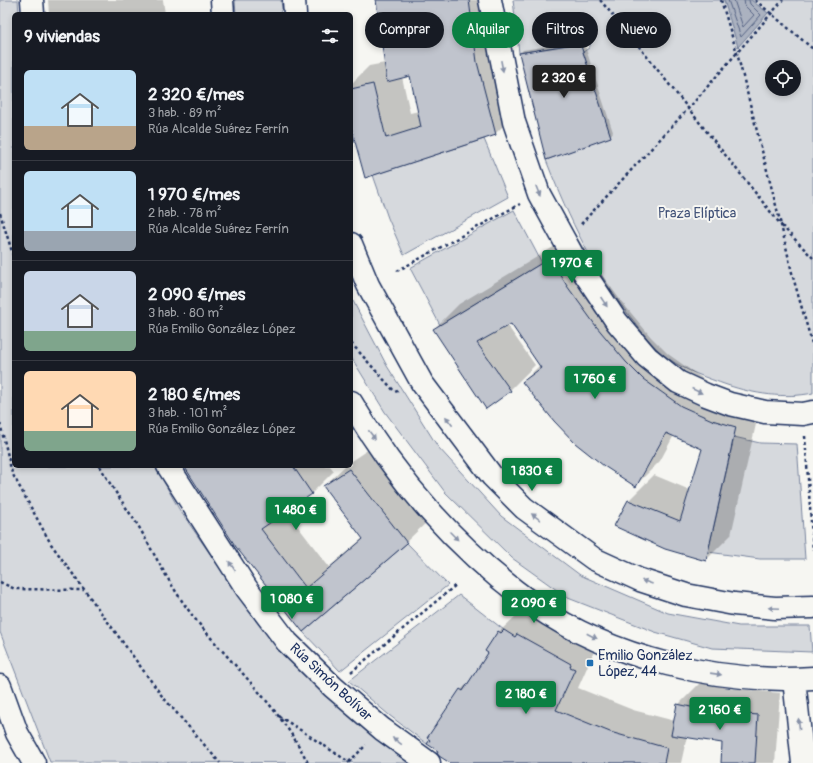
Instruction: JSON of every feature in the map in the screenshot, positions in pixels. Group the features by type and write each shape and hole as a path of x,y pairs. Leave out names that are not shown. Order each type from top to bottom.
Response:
{"street":[{"path":"32,0 33,12"},
{"path":"222,0 222,12"},
{"path":"294,0 295,12"},
{"path":"490,0 514,122 539,194 573,256 617,322 647,357 678,382 706,395 730,404 765,412 803,414 813,412"},
{"path":"353,249 368,285 422,383 492,476 524,508 594,559 640,580 686,595 734,604 775,608 813,607"},
{"path":"353,405 366,428 425,506 479,561 535,605 599,640 650,659 703,672 746,678 804,679 803,763"},
{"name":"Rúa Simón Bolívar","path":"169,468 247,589 287,642 333,687 382,729 429,763"},
{"path":"0,686 8,729 34,763"}],"path":[{"path":"600,0 633,38 781,225 813,258"},
{"path":"722,0 737,53 793,277 813,347"},
{"path":"755,0 772,13 813,50"},
{"path":"579,226 688,109 783,0"},
{"path":"397,271 526,201"},
{"path":"0,213 12,252"},
{"path":"353,345 395,392 406,388"},
{"path":"0,423 12,473 50,544 162,696 220,763"},
{"path":"804,431 813,550"},
{"path":"101,468 138,527 172,588 199,624 277,715 300,748 308,763"},
{"path":"0,582 15,590 84,590"},
{"path":"349,674 457,584"},
{"path":"277,715 348,762 371,740"}],"green space":[{"path":"0,0 18,0 19,12 12,12 12,468 156,468 179,509 233,587 417,763 50,762 0,632"},
{"path":"235,0 281,0 282,9 280,12 236,12"},
{"name":"Praza Elíptica","path":"513,0 813,0 813,393 791,396 769,395 727,385 697,374 669,359 660,351 647,338 621,305 584,245 546,160 610,136 583,52 589,48 598,48 598,12 532,12 532,48 549,48 519,53 518,48 524,48 524,12 514,12"},
{"path":"484,139 508,197 404,255 388,218 373,175"},
{"path":"514,210 542,263 440,325 410,268"},
{"path":"353,301 387,366 438,447 501,516 580,575 668,613 739,626 810,626 812,652 712,648 655,632 568,598 512,558 445,492 385,412 353,360"},
{"path":"734,437 760,443 797,444 805,559 760,559 708,552"},
{"path":"407,543 448,585 340,671 303,632"},
{"path":"459,595 504,630 427,744 389,715 349,681"}],"water":[{"path":"724,0 751,0 768,13 738,47"}],"building":[{"path":"376,0 469,0 471,12 452,12 452,48 475,48 477,62 496,135 365,178 353,134 353,89 373,84 386,138 421,127 410,76 387,82 382,48 444,48 444,12 378,12"},
{"path":"550,48 582,48 611,137 546,160 519,53"},
{"path":"550,258 567,286 596,326 626,362 643,379 681,406 712,420 736,427 706,561 665,549 614,526 628,500 680,521 702,449 666,433 636,487 604,466 575,443 554,421 522,382 541,368 511,324 477,343 511,391 486,409 433,329"},
{"path":"185,468 294,468 312,494 261,529 306,588 363,539 323,486 349,469 407,543 303,632 236,547"},
{"path":"504,630 515,637 517,634 571,664 570,667 575,669 556,710 610,732 667,748 664,763 450,763 439,756 437,753 438,751 427,744 430,740 427,738 460,689 463,691 488,653 485,651 498,631 501,633"},
{"path":"677,704 705,710 758,715 755,763 721,763 722,743 671,735"}],"place":[{"name":"Emilio González López, 44","path":"590,663"}]}
